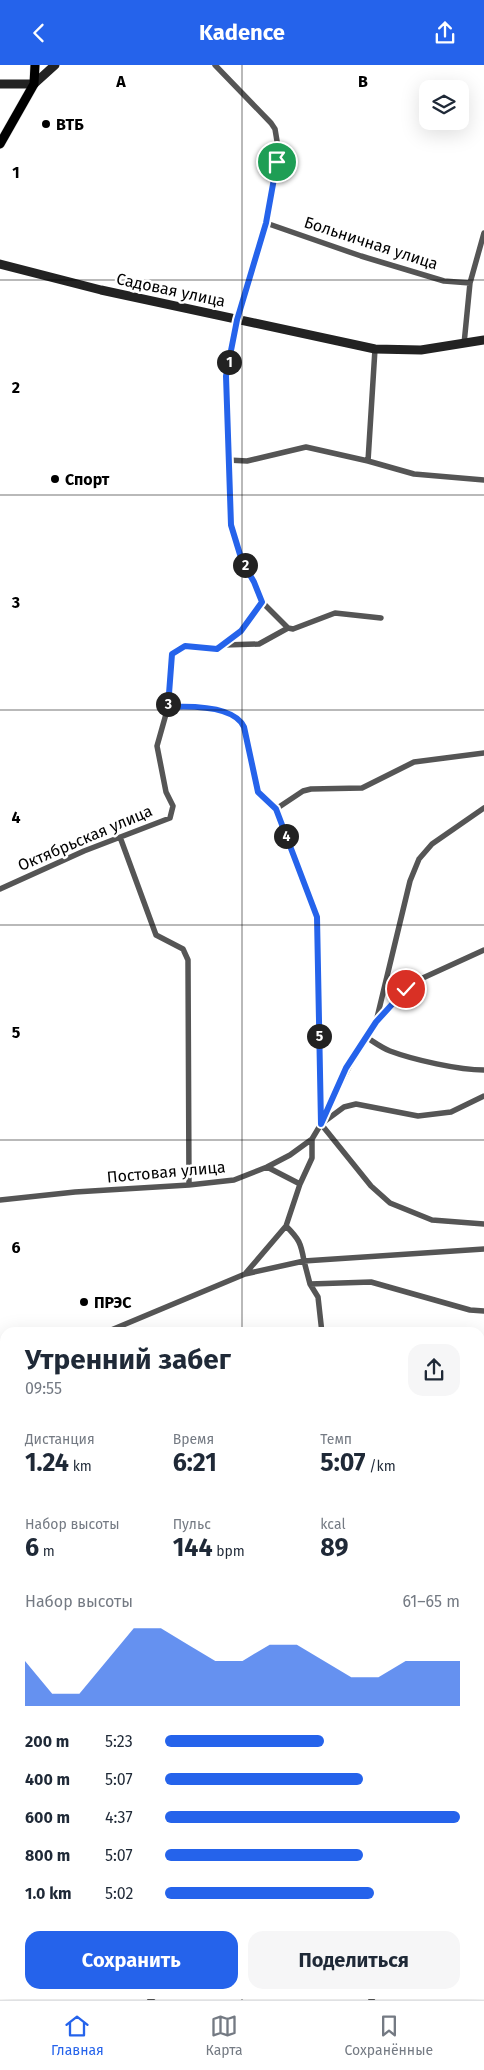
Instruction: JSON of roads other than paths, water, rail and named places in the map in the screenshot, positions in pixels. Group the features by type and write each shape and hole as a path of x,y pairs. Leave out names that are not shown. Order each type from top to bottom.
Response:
{"main road":[{"path":"0,144 34,84 34,65"}],"street":[{"path":"0,84 34,84 55,65"},
{"path":"215,65 276,129 277,162 266,223 237,320 226,376 228,460 231,525 242,561 254,582 262,602 288,628"},
{"name":"Больничная улица","path":"266,223 361,256 434,278 470,283"},
{"path":"464,344 470,283 484,233"},
{"name":"Садовая улица","path":"0,264 101,290 375,349 421,350 484,341"},
{"path":"368,461 375,349"},
{"path":"228,460 247,461 306,447 414,474 484,480"},
{"path":"224,645 241,631 262,602"},
{"path":"224,645 259,644 288,628 293,629 335,613 381,618"},
{"name":"Октябрьская улица","path":"0,889 84,851 170,818 173,806 166,793 158,746 168,707 172,654 185,646 217,649 224,645"},
{"path":"168,707 188,706 222,711 235,715 241,720 258,792 276,809 317,917 321,1124 371,1186 390,1203 432,1220 484,1224"},
{"path":"276,809 303,791 311,789 362,788 414,762 484,753"},
{"path":"376,1022 410,881 419,859 432,844 484,808"},
{"path":"120,837 156,935 183,949 188,960 189,1185"},
{"path":"321,1124 346,1068 376,1022 414,982 484,950"},
{"path":"366,1037 389,1051 465,1069 484,1070"},
{"name":"Постовая улица","path":"0,1200 234,1180 267,1167 290,1155 312,1139 321,1124 344,1107 356,1104 418,1116 452,1112 484,1096"},
{"path":"245,1274 286,1227 300,1183 312,1158 312,1139"},
{"path":"267,1167 300,1183"},
{"path":"286,1227 302,1245 310,1284 318,1297 321,1327"},
{"path":"118,1327 245,1274 304,1261 484,1249"},
{"path":"310,1284 371,1282 470,1310 484,1311"}],"place":[{"name":"ВТБ","path":"46,124"},
{"name":"Спорт","path":"55,479"},
{"name":"ПРЭС","path":"84,1302"}]}
